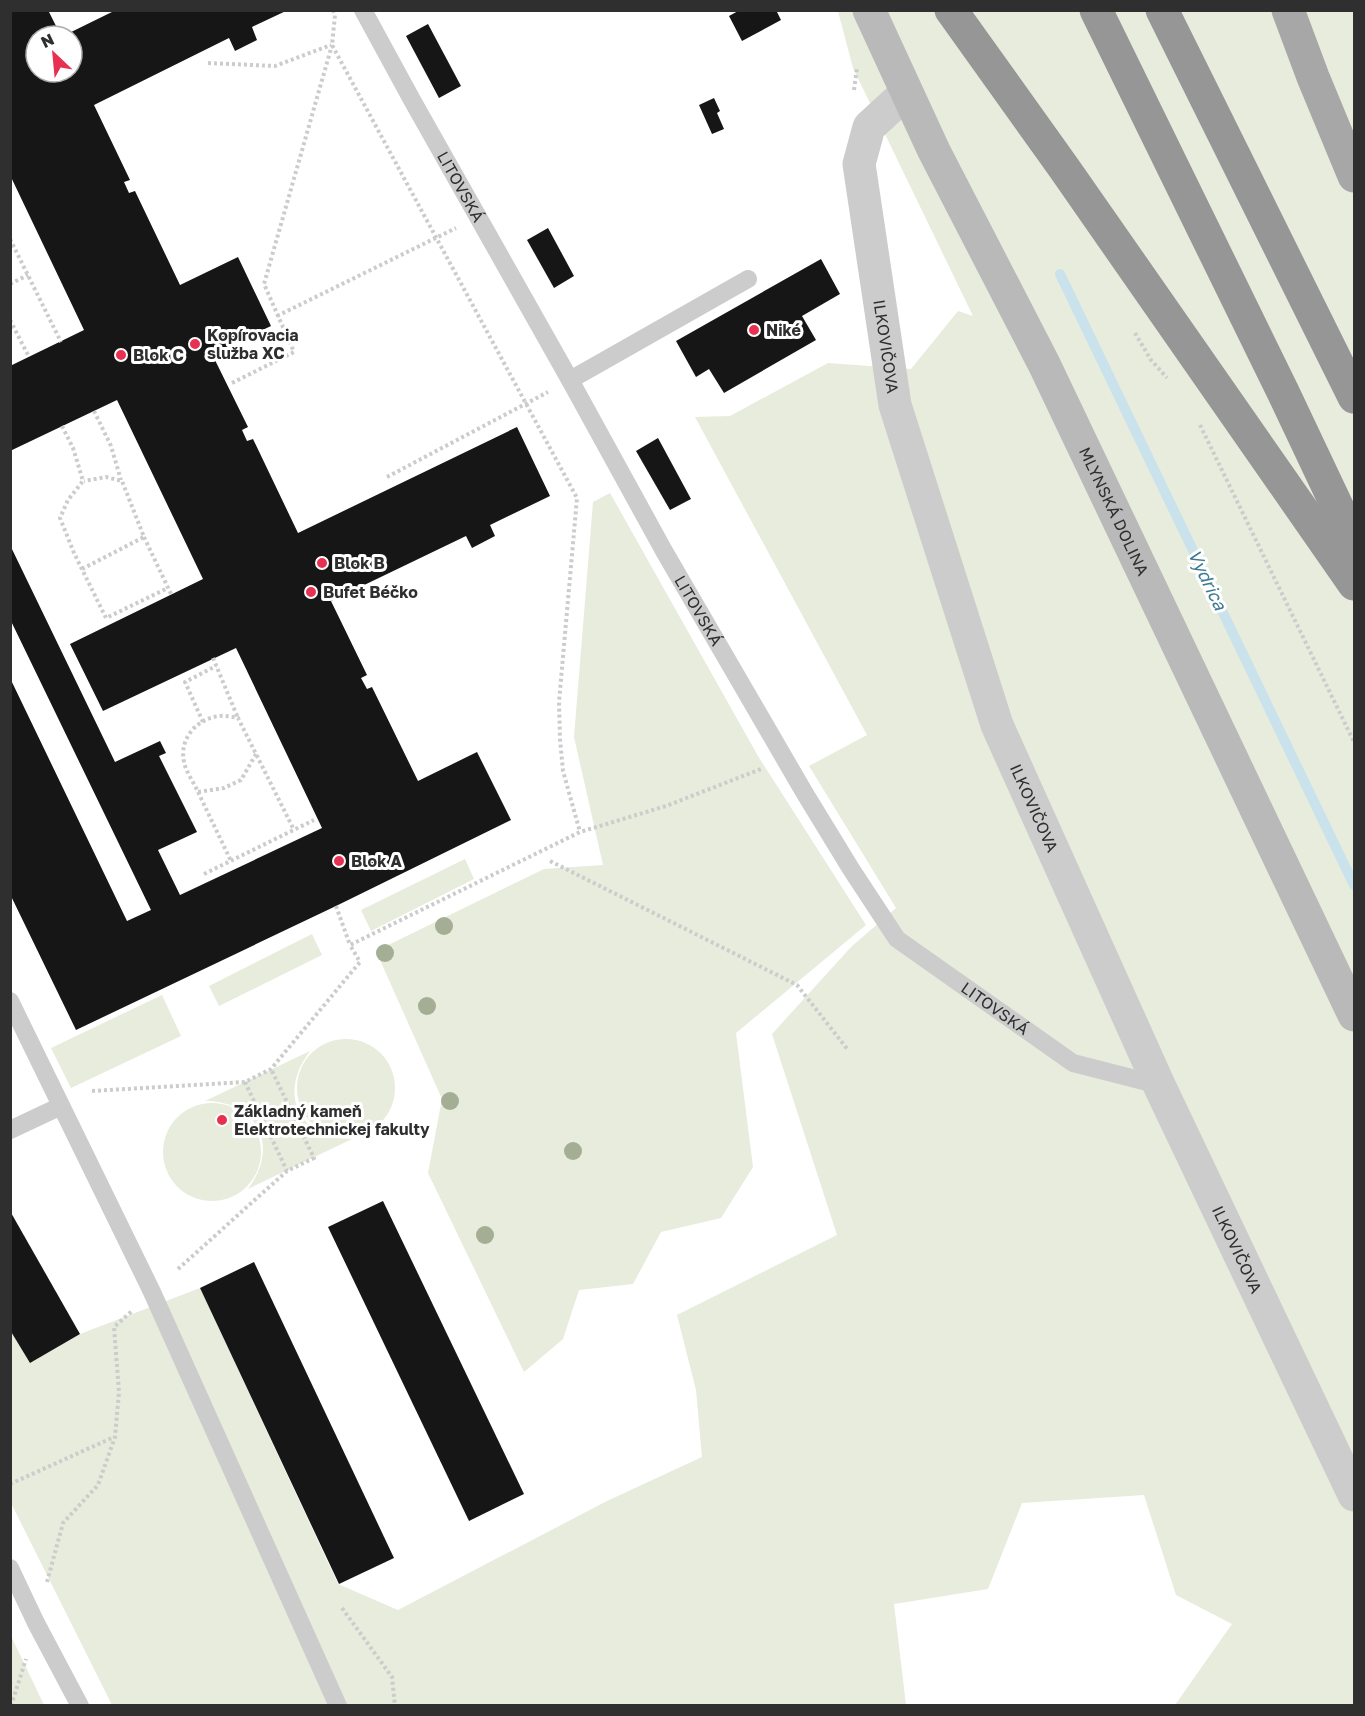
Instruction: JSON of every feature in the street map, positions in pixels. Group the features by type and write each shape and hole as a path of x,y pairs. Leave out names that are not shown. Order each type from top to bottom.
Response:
{"highway":[{"path":"951,10 1354,584"},
{"path":"1096,10 1354,542"},
{"path":"1162,10 1354,397"}],"main road":[{"name":"MLYNSKÁ DOLINA","path":"869,10 934,151 1044,364 1354,1015"},
{"path":"1288,10 1354,176"}],"street":[{"name":"ILKOVIČOVA","path":"906,93 869,127 859,164 895,405 997,725 1159,1085 1354,1495"}],"lane":[{"name":"LITOVSKÁ","path":"363,10 664,551 782,755 851,869 897,939 1073,1063 1159,1085"},
{"path":"570,380 748,279"},
{"path":"10,1001 152,1292 338,1706"},
{"path":"10,1130 61,1106"},
{"path":"10,1568 80,1706"}],"path":[{"path":"232,383 294,352 264,284 332,45 335,15 333,10"},
{"path":"208,63 275,66 332,45"},
{"path":"332,45 577,498 559,702 563,771 580,832"},
{"path":"277,316 477,216"},
{"path":"10,239 61,342"},
{"path":"10,284 28,275"},
{"path":"10,320 29,357"},
{"path":"387,477 526,405"},
{"path":"94,411 111,446 144,537 171,594"},
{"path":"1197,420 1354,742"},
{"path":"62,426 73,448 84,481"},
{"path":"122,481 106,477 84,481 68,500 60,518 106,618 168,588"},
{"path":"82,569 144,537"},
{"path":"213,658 238,718 294,830"},
{"path":"203,722 185,682 216,666"},
{"path":"231,861 184,764 183,745 193,729 203,722 221,716 238,718"},
{"path":"198,792 224,788 240,780 256,754"},
{"path":"350,945 580,832 666,806 764,768 782,755"},
{"path":"204,874 314,820"},
{"path":"550,861 797,985 848,1050"},
{"path":"92,1090 245,1082 271,1070 360,962 350,945 336,906"},
{"path":"178,1269 287,1170 314,1158 271,1070"},
{"path":"245,1082 287,1170"},
{"path":"11,1706 63,1522 98,1485 115,1437 119,1392 114,1327 152,1292"},
{"path":"10,1484 115,1437"},
{"path":"342,1608 392,1677 395,1706"}],"green space":[{"path":"838,11 1354,11 1354,1705 1175,1705 1232,1624 1176,1595 1144,1495 1022,1503 988,1589 894,1604 906,1705 112,1705 11,1503 10,1330 30,1363 80,1334 200,1288 338,1584 398,1610 607,1501 702,1457 696,1390 677,1315 837,1235 772,1034 851,947 896,908 809,766 867,735 695,417 730,416 828,363 911,369 958,311 973,316 853,68"},
{"path":"610,493 758,756 866,925 736,1033 753,1167 721,1218 661,1232 633,1284 579,1290 563,1339 524,1372 428,1173 442,1099 376,951 544,869 603,865 574,737 593,502"},
{"path":"465,859 474,879 371,931 361,910"},
{"path":"312,934 322,955 219,1006 209,986"},
{"path":"162,995 181,1036 71,1088 51,1048"},
{"path":"346,1039 365,1043 380,1054 391,1069 395,1088 391,1107 380,1122 365,1133 346,1137 327,1133 312,1122 301,1107 297,1088 301,1069 312,1054 327,1043"},
{"path":"310,1051 300,1067 295,1083 295,1098 299,1111 318,1131 334,1137 352,1139 248,1189 258,1173 262,1158 262,1143 258,1129 239,1109 223,1103 205,1101"},
{"path":"212,1103 231,1107 246,1118 257,1133 261,1152 257,1171 246,1186 231,1197 212,1201 193,1197 178,1186 167,1171 163,1152 167,1133 178,1118 193,1107"},
{"path":"11,1636 44,1705 11,1705"}],"building":[{"path":"10,10 48,10 55,24 24,24 24,84 84,84 84,26 116,10 288,10 252,27 257,40 235,51 229,38 94,105 130,180 124,182 129,193 135,191 180,285 238,257 271,326 212,354 248,427 242,430 247,441 253,439 298,533 517,427 550,496 490,525 495,536 472,548 466,536 331,601 367,675 361,678 367,689 372,687 418,781 477,752 511,820 76,1030 10,894 10,678 127,921 151,910 10,619 10,545 115,762 160,741 166,753 159,756 197,832 158,850 180,895 322,828 236,648 103,711 70,644 203,579 117,400 10,451 10,366 84,330 10,175"},
{"path":"740,10 776,10 781,20 742,41 729,16"},
{"path":"428,24 461,86 439,98 406,36"},
{"path":"714,98 724,129 712,134 699,105"},
{"path":"548,228 574,276 554,288 527,240"},
{"path":"821,259 840,294 802,316 816,340 724,393 709,369 696,377 676,341"},
{"path":"658,438 691,499 670,510 636,451"},
{"path":"383,1201 524,1494 469,1521 328,1227"},
{"path":"10,1211 80,1334 30,1363 10,1330"},
{"path":"254,1262 394,1558 339,1584 200,1288"}],"waterway":[{"name":"Vydrica","path":"1060,274 1354,885"}],"place":[{"name":"Niké","path":"754,330"},
{"name":"Kopírovacia služba XC","path":"195,344"},
{"name":"Blok C","path":"121,355"},
{"name":"Blok B","path":"322,563"},
{"name":"Bufet Béčko","path":"311,592"},
{"name":"Blok A","path":"339,861"},
{"name":"Základný kameň Elektrotechnickej fakulty","path":"222,1120"}]}
